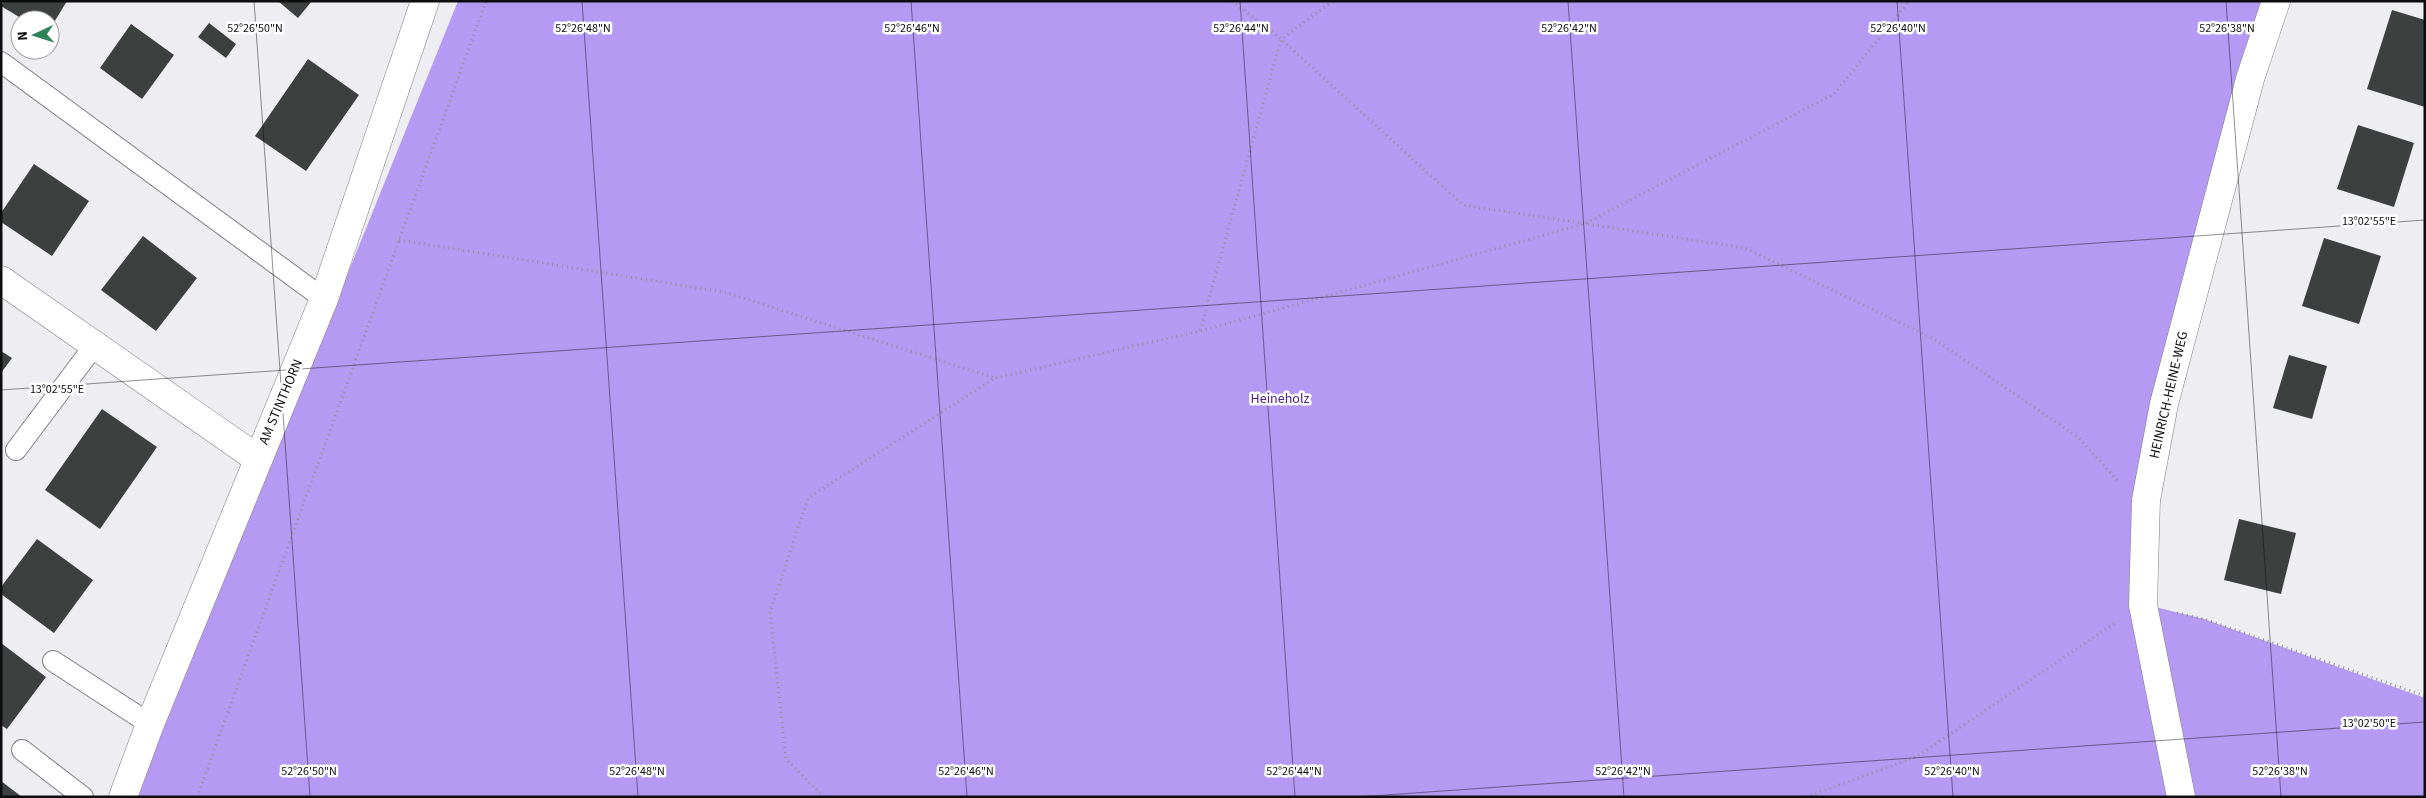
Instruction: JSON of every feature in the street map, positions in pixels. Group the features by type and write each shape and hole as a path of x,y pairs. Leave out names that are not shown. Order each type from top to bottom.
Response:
{"street":[{"name":"HEINRICH-HEINE-WEG","path":"2181,797 2143,604 2146,500 2164,404 2250,79 2276,1"},
{"name":"AM STINTHORN","path":"123,797 150,724 324,299 422,3"},
{"path":"1,280 258,459"}],"lane":[{"path":"1,62 324,299"},
{"path":"16,450 94,346"},
{"path":"53,661 150,724"},
{"path":"22,750 83,797"}],"path":[{"path":"196,797 486,1"},
{"path":"1232,1 1280,39 1463,205 1745,248 1934,339 2079,438 2123,486 2146,500"},
{"path":"1200,331 1280,39 1333,1"},
{"path":"824,797 786,759 770,612 808,498 996,378 1200,331 1584,224 1834,94 1909,1"},
{"path":"399,240 724,292 996,378"},
{"path":"1806,797 1916,757 2143,604 2204,619 2425,696"}],"green space":[{"name":"Heineholz","path":"458,1 2286,1 2164,404 2143,604 2204,619 2425,698 2425,797 136,797"}],"building":[{"path":"4,1 67,1 60,13 60,10 10,11 1,6"},
{"path":"278,1 312,1 298,18"},
{"path":"2392,10 2425,20 2425,107 2367,89"},
{"path":"209,23 236,44 226,58 198,37"},
{"path":"131,24 174,55 142,99 100,68"},
{"path":"308,59 359,95 306,171 255,136"},
{"path":"2358,125 2414,143 2394,207 2337,189"},
{"path":"34,164 89,201 52,256 1,222 1,213"},
{"path":"143,236 197,278 156,331 101,290"},
{"path":"2324,238 2381,256 2359,324 2302,306"},
{"path":"1,351 12,358 1,373"},
{"path":"2289,355 2327,366 2312,419 2273,408"},
{"path":"102,409 157,447 100,529 45,490"},
{"path":"2239,519 2296,533 2281,594 2224,580"},
{"path":"37,539 93,580 54,633 1,594 1,587"},
{"path":"1,643 46,677 7,729 1,725"},
{"path":"1,781 22,797 1,797"}]}
